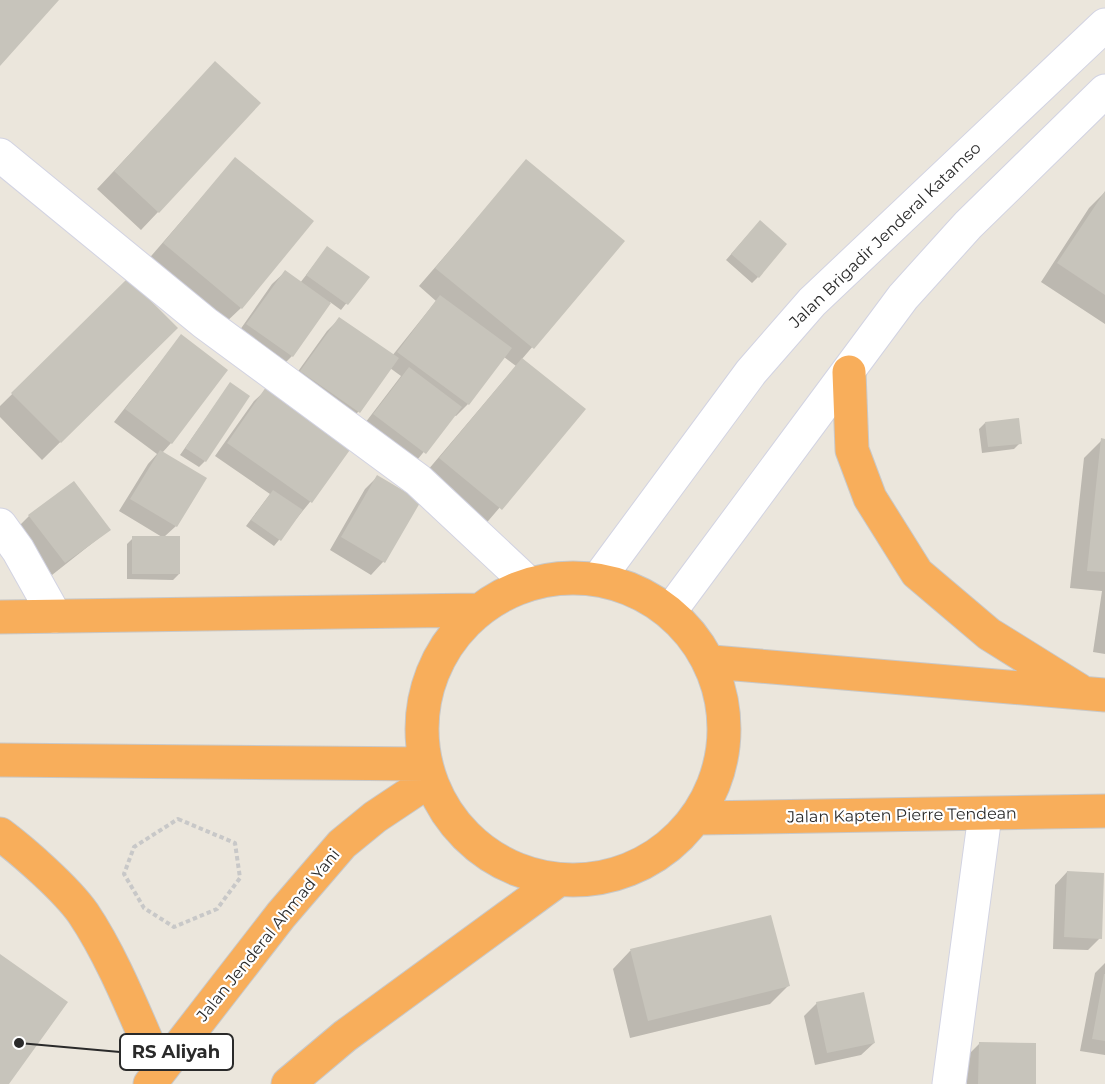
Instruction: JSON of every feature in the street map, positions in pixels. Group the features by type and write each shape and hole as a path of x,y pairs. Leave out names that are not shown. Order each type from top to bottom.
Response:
{"highway":[{"path":"849,372 852,450 870,498 917,573 989,634 1092,693"},
{"path":"599,578 670,610 712,662 728,741 699,818 637,869 557,881 516,870 479,849 450,818 427,772 422,707 441,653 478,610 528,583 599,578"},
{"path":"0,617 478,610"},
{"path":"712,662 1092,693"},
{"path":"0,760 427,772"},
{"name":"Jalan Jenderal Ahmad Yani","path":"155,1078 281,915 342,844 427,772"},
{"name":"Jalan Kapten Pierre Tendean","path":"699,818 985,815 1105,811"},
{"path":"0,834 22,851 83,913 123,988 155,1078"},
{"path":"288,1084 345,1036 557,881"}],"main road":[{"name":"Jalan Brigadir Jenderal Katamso","path":"599,578 751,372 812,302 1105,25"},
{"path":"670,610 903,297 968,225 1105,91"},
{"path":"0,154 205,323 418,480 528,583"},
{"path":"0,525 18,550 55,616"},
{"path":"950,1084 985,815"}],"path":[{"path":"178,819 235,843 240,878 217,909 174,927 144,908 124,874 134,847 178,819"}],"building":[{"path":"0,0 59,0 0,66"},
{"path":"215,61 261,103 159,213 114,171"},
{"path":"235,157 314,221 242,309 163,243"},
{"path":"526,159 625,241 534,349 435,268"},
{"path":"1105,191 1105,295 1057,263"},
{"path":"760,220 787,244 759,278 731,254"},
{"path":"327,246 370,277 348,305 306,275"},
{"path":"285,270 331,303 293,357 246,324"},
{"path":"128,278 178,328 61,443 11,393"},
{"path":"440,295 512,348 469,405 397,352"},
{"path":"339,317 399,358 360,413 300,371"},
{"path":"181,334 228,370 172,444 125,409"},
{"path":"522,358 586,409 502,510 439,458"},
{"path":"409,367 462,407 426,454 373,414"},
{"path":"230,382 250,396 206,462 185,448"},
{"path":"266,387 352,447 312,503 227,443"},
{"path":"1019,418 1022,444 988,447 985,422"},
{"path":"1101,438 1105,439 1105,572 1087,571"},
{"path":"160,450 207,478 177,527 130,499"},
{"path":"377,475 421,501 385,563 341,537"},
{"path":"74,481 111,530 65,563 28,515"},
{"path":"273,490 303,510 281,541 251,520"},
{"path":"132,536 180,536 180,574 132,574"},
{"path":"1067,871 1104,873 1102,939 1064,937"},
{"path":"771,915 790,986 648,1021 630,949"},
{"path":"0,954 68,1002 9,1084 0,1084"},
{"path":"1105,974 1105,1041 1092,1039"},
{"path":"864,992 875,1043 827,1053 816,1002"},
{"path":"979,1042 1036,1043 1036,1084 978,1084"}],"place":[{"name":"RS Aliyah","path":"19,1043"}]}
